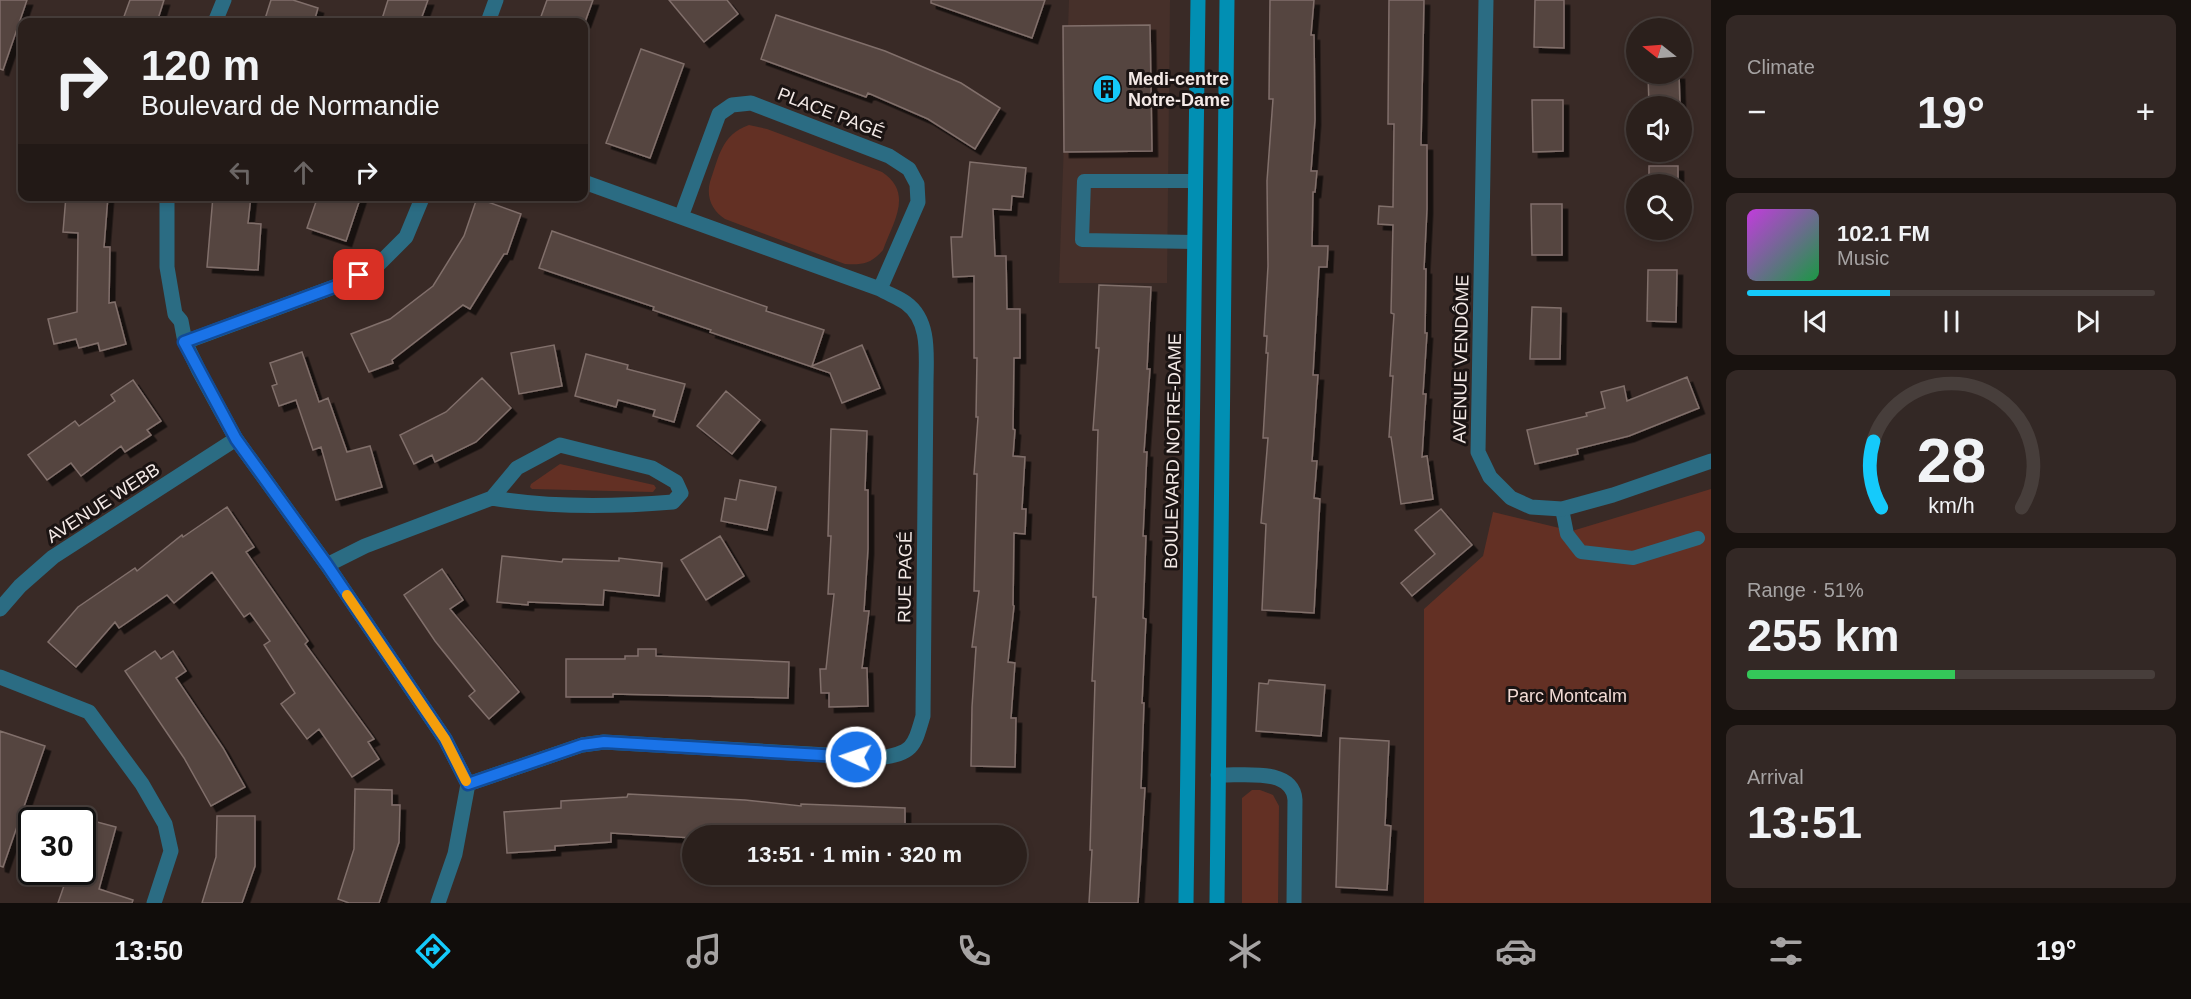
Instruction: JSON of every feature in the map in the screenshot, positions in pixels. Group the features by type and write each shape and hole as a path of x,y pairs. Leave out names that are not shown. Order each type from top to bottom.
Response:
{"street":[{"path":"217,18 224,0"},
{"path":"489,18 496,0"},
{"name":"BOULEVARD NOTRE-DAME","path":"1186,903 1198,0"},
{"path":"1216,903 1227,0"},
{"name":"AVENUE VENDÔME","path":"1486,0 1478,452 1490,477 1511,498 1532,507 1562,509 1613,495 1711,461"},
{"name":"PLACE PAGÉ","path":"681,217 719,114 732,105 751,103 889,156 909,169 916,184 918,202 880,289"},
{"name":"RUE PAGÉ","path":"468,784 582,745 604,742 879,758 902,754 916,741 923,716 926,384 925,332 916,315 907,303 880,289 588,183"},
{"path":"167,201 167,267 175,314 181,321 184,342 236,439 327,565 445,739 468,784 455,854 438,903"},
{"path":"184,342 342,284 376,267 406,237 421,201"},
{"name":"AVENUE WEBB","path":"0,609 20,586 53,557 236,439"},
{"path":"327,565 365,546 492,498 517,468 560,445 652,468 676,482 681,493 673,502 622,506 530,504 492,498"},
{"path":"0,677 89,712 142,784 165,824 171,851 154,903"},
{"path":"1218,776 1280,777 1290,784 1295,800 1294,903"}],"lane":[{"path":"1194,242 1082,240 1084,181 1196,180"},
{"path":"1562,509 1567,534 1581,552 1633,558 1698,538"}],"shaded area":[{"path":"1069,0 1170,0 1167,283 1059,283"}],"green space":[{"path":"749,125 767,129 882,172 892,180 897,189 898,208 896,219 879,255 866,263 845,264 725,219 717,212 711,203 709,188 719,156 732,135"},
{"path":"560,464 654,485 656,488 653,492 532,489 530,487"},
{"name":"Parc Montcalm","path":"1711,489 1711,903 1424,903 1424,609 1483,556 1493,512 1572,531"},
{"path":"1252,790 1260,790 1273,795 1279,806 1278,903 1242,903 1242,798"}],"building":[{"path":"0,0 27,0 21,18 18,18 18,26 3,70 0,69"},
{"path":"130,0 164,0 158,18 123,18"},
{"path":"271,0 293,0 318,8 315,18 265,18"},
{"path":"388,0 428,0 421,18 382,18"},
{"path":"547,0 593,0 586,18 540,18"},
{"path":"669,0 727,0 738,14 704,42"},
{"path":"931,0 1045,0 1032,38 931,3"},
{"path":"1270,0 1314,0 1311,35 1314,35 1315,120 1311,171 1317,171 1315,192 1313,192 1312,246 1328,246 1327,267 1319,267 1313,375 1318,375 1312,461 1317,461 1314,498 1320,499 1314,613 1262,610 1266,524 1261,523 1268,438 1263,438 1268,353 1266,353 1267,336 1264,336 1268,266 1267,181 1273,99 1269,99"},
{"path":"1389,0 1424,0 1421,145 1427,145 1424,269 1426,269 1425,333 1427,333 1422,457 1427,456 1433,499 1401,504 1391,437 1389,437 1393,376 1390,376 1394,314 1391,313 1393,225 1378,224 1379,206 1393,207 1394,124 1388,124"},
{"path":"1535,0 1564,0 1564,48 1534,47"},
{"path":"776,15 885,51 961,83 1000,108 975,149 928,119 868,93 866,97 761,59"},
{"name":"Medi-centre Notre-Dame","path":"1150,25 1152,151 1064,152 1063,26"},
{"path":"641,49 684,64 650,158 606,143"},
{"path":"1648,84 1679,84 1680,96 1649,96"},
{"path":"1532,100 1563,100 1563,151 1533,152"},
{"path":"970,162 1026,168 1023,197 1012,196 1011,210 993,209 995,256 1006,256 1007,309 1020,309 1020,358 1014,358 1013,456 1025,457 1022,509 1026,509 1025,534 1014,533 1014,606 1008,662 1015,663 1011,718 1016,718 1015,767 971,766 976,647 972,647 979,591 974,591 977,474 974,474 978,417 976,417 977,358 974,358 974,276 953,277 951,237 962,237"},
{"path":"1649,166 1678,166 1678,174 1649,174"},
{"path":"66,201 108,201 104,247 110,247 109,303 115,302 126,344 100,351 98,343 79,348 76,339 54,344 48,319 77,312 78,233 63,232"},
{"path":"213,201 250,201 248,223 261,224 258,270 207,267"},
{"path":"316,201 359,201 346,241 307,228"},
{"path":"476,201 485,201 521,214 507,254 504,254 470,309 463,305 392,360 393,363 369,372 351,334 390,319 433,286 464,236"},
{"path":"1531,204 1562,204 1562,255 1532,255"},
{"path":"552,231 767,307 766,311 824,330 812,366 862,345 880,388 842,403 830,373 710,332 711,330 653,310 654,307 539,268"},
{"path":"1648,270 1677,270 1676,322 1647,321"},
{"path":"1099,285 1151,287 1147,369 1150,369 1144,452 1147,452 1143,536 1146,536 1143,618 1146,619 1141,788 1145,788 1138,903 1089,903 1092,850 1090,850 1095,681 1092,681 1096,597 1093,597 1098,430 1093,430 1099,348 1096,348"},
{"path":"1532,307 1561,308 1560,359 1530,359"},
{"path":"554,345 562,386 519,394 511,353"},
{"path":"302,352 319,402 328,398 347,452 370,446 382,487 336,500 321,447 313,450 296,400 279,406 272,386 277,384 270,363"},
{"path":"586,354 628,365 627,369 685,384 674,422 653,416 655,410 618,400 616,407 575,396"},
{"path":"1687,377 1699,408 1629,436 1577,449 1578,454 1535,464 1527,430 1587,416 1586,413 1605,408 1601,392 1624,386 1627,401"},
{"path":"482,378 511,408 476,442 435,462 432,455 414,464 400,435 446,412"},
{"path":"133,380 161,421 147,430 151,435 125,452 121,446 81,476 71,463 47,480 28,455 75,421 79,426 115,401 111,395"},
{"path":"726,391 760,420 732,454 697,426"},
{"path":"831,429 867,431 865,490 868,490 868,549 864,611 869,611 862,668 867,668 868,706 829,707 829,693 821,693 820,669 826,669 834,594 828,594 831,536 828,536"},
{"path":"740,480 776,487 767,530 721,521 725,498 736,500"},
{"path":"227,507 254,547 246,552 308,641 305,644 374,739 368,742 379,759 352,777 319,729 307,739 281,704 295,693 264,645 270,641 250,613 244,617 212,572 174,603 167,595 119,628 115,622 76,667 48,642 78,607 135,568 137,571 182,535 183,537"},
{"path":"1441,509 1472,545 1412,596 1401,583 1435,554 1415,530"},
{"path":"720,536 744,576 706,600 681,560"},
{"path":"502,556 562,562 563,559 619,561 619,558 662,563 659,596 604,590 603,605 528,602 528,605 497,602"},
{"path":"442,569 463,600 450,609 519,692 489,719 469,696 475,691 435,641 404,595"},
{"path":"638,649 656,649 656,656 789,662 788,698 613,694 613,697 566,697 566,659 625,659 625,656 638,656"},
{"path":"155,651 161,659 173,651 186,671 176,678 223,748 245,787 211,806 184,758 125,671"},
{"path":"1269,680 1325,685 1321,736 1256,731 1259,683 1268,684"},
{"path":"0,731 45,746 24,807 18,807 18,824 3,867 0,866"},
{"path":"1340,738 1389,741 1385,825 1391,826 1387,890 1336,887"},
{"path":"355,789 392,790 392,805 400,805 399,842 379,903 349,903 338,899 354,849"},
{"path":"628,794 745,800 801,806 801,804 905,808 905,825 682,825 682,837 611,833 611,842 555,846 555,850 507,853 504,812 561,808 561,801 627,797"},
{"path":"217,816 255,816 255,866 242,903 202,903 216,857"},
{"path":"96,822 116,827 99,889 133,900 132,903 58,903 64,885 96,885"}],"slow traffic":[{"path":"347,595 445,739 466,781"}],"place":[{"name":"Medi-centre Notre-Dame","path":"1107,89"}],"route":[{"path":"359,275 342,284 184,342 236,439 327,565 445,739 468,784 582,745 604,742 856,757"}]}
